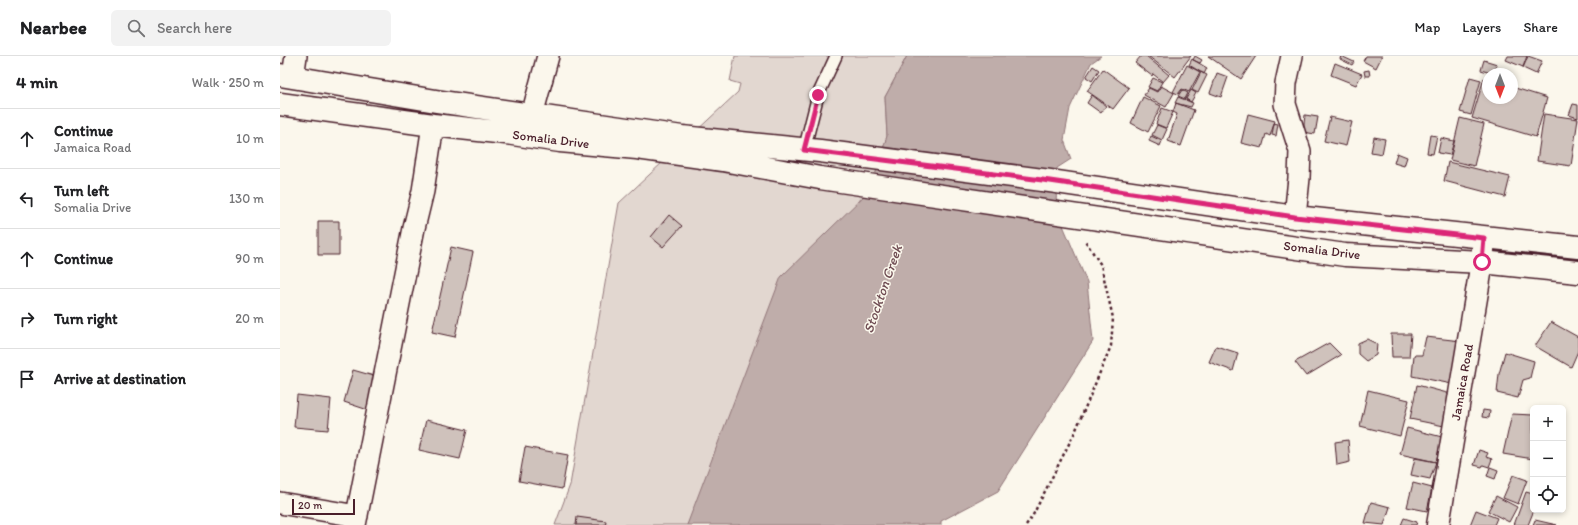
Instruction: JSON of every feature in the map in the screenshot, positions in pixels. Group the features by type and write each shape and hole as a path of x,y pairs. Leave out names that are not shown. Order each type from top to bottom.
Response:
{"main road":[{"name":"Somalia Drive","path":"290,69 436,101 682,137 812,150 1050,181 1295,217"},
{"name":"Somalia Drive","path":"280,104 433,125 560,141 637,148 723,160 820,178 1345,255 1482,262 1578,272"},
{"path":"1295,217 1578,247"},
{"name":"Jamaica Road","path":"1438,525 1482,262 1484,238"}],"street":[{"path":"532,115 548,56"},
{"path":"1292,56 1286,83 1285,104 1300,151 1295,217"},
{"path":"280,503 356,521 414,228 423,191 433,125"}],"lane":[{"path":"812,150 818,95 836,56"}],"path":[{"path":"1026,525 1032,517 1075,432 1111,346 1112,318 1101,265 1068,215"}],"shaded area":[{"path":"735,56 907,56 885,97 887,136 871,189 687,525 555,525 570,485 619,203 738,92 740,84 730,81"}],"water":[{"name":"Stockton Creek","path":"907,56 1101,56 1091,63 1070,108 1064,140 1071,159 1057,168 1056,209 1087,282 1093,341 998,491 941,521 941,525 687,525 781,277 871,189 887,136 885,97"}],"building":[{"path":"1141,56 1146,56 1169,75 1163,82 1153,74 1152,76 1135,63"},
{"path":"1148,56 1191,56 1175,77"},
{"path":"1195,56 1202,60 1200,63 1193,60"},
{"path":"1208,56 1256,56 1241,79"},
{"path":"1341,56 1354,62 1352,65 1340,59"},
{"path":"1366,56 1382,56 1376,68 1363,61"},
{"path":"1508,56 1527,56 1523,67 1506,60"},
{"path":"1528,56 1542,61 1536,74 1523,68"},
{"path":"1192,59 1207,68 1204,74 1189,65"},
{"path":"1484,60 1497,64 1496,68 1482,68 1481,70"},
{"path":"1335,63 1362,74 1356,85 1331,75"},
{"path":"1187,65 1200,72 1189,92 1182,89 1178,94 1173,92"},
{"path":"1093,66 1099,70 1092,81 1086,77"},
{"path":"1103,69 1129,88 1113,109 1087,91"},
{"path":"1369,70 1370,76 1365,76 1364,71"},
{"path":"1201,72 1207,75 1198,93 1192,90"},
{"path":"1217,73 1228,77 1221,97 1210,93"},
{"path":"1470,77 1481,80 1471,115 1460,112"},
{"path":"1153,78 1162,82 1157,91 1148,87"},
{"path":"1482,85 1482,104 1518,104 1518,89 1547,98 1536,137 1472,118"},
{"path":"1161,86 1174,93 1166,107 1144,95 1149,88 1157,92"},
{"path":"1182,90 1188,93 1185,99 1178,96"},
{"path":"1191,90 1196,93 1191,102 1186,99"},
{"path":"1092,95 1106,106 1101,113 1087,103"},
{"path":"1143,97 1161,106 1148,132 1131,123"},
{"path":"1178,97 1193,103 1191,107 1175,103"},
{"path":"1176,103 1194,110 1181,146 1168,141 1177,114 1173,112"},
{"path":"1573,104 1578,105 1578,118 1569,115"},
{"path":"1162,108 1173,112 1166,128 1156,124"},
{"path":"1248,114 1275,121 1270,136 1266,134 1262,148 1241,143"},
{"path":"1544,114 1578,119 1571,166 1537,161"},
{"path":"1305,115 1318,117 1315,134 1303,132"},
{"path":"1330,117 1352,122 1346,146 1324,141"},
{"path":"1460,118 1484,124 1474,166 1450,160"},
{"path":"1274,123 1278,124 1276,136 1272,135"},
{"path":"1157,125 1167,129 1162,140 1152,135"},
{"path":"1430,135 1437,136 1433,154 1427,153"},
{"path":"1151,136 1162,141 1160,146 1149,141"},
{"path":"1374,137 1385,139 1382,154 1371,152"},
{"path":"1441,138 1454,141 1450,155 1438,153"},
{"path":"1397,153 1407,157 1404,166 1394,163"},
{"path":"1448,162 1510,177 1505,197 1444,181"},
{"path":"669,215 682,226 663,247 651,237"},
{"path":"318,221 339,221 339,255 318,255"},
{"path":"451,247 473,252 455,337 432,332"},
{"path":"1551,322 1578,337 1578,351 1571,367 1535,346"},
{"path":"1391,334 1411,334 1409,357 1392,357"},
{"path":"1426,337 1461,341 1457,385 1412,376 1414,355 1422,355"},
{"path":"1367,339 1377,344 1376,355 1366,361 1358,354 1358,343"},
{"path":"1329,343 1341,355 1306,376 1295,362"},
{"path":"1216,346 1238,353 1233,371 1209,362"},
{"path":"1505,352 1534,361 1530,378 1523,380 1518,398 1497,393 1499,374"},
{"path":"353,370 381,378 371,411 344,402"},
{"path":"1417,385 1451,394 1444,426 1410,419"},
{"path":"1368,390 1409,400 1400,436 1360,426"},
{"path":"297,395 331,399 328,430 294,427"},
{"path":"1483,410 1490,411 1489,418 1482,417"},
{"path":"1512,414 1530,415 1530,458 1503,454"},
{"path":"426,420 467,430 460,459 419,450"},
{"path":"1407,428 1442,437 1436,462 1400,454"},
{"path":"1348,440 1350,462 1337,465 1335,442"},
{"path":"525,447 568,455 562,489 519,481"},
{"path":"1479,450 1488,453 1486,457 1492,459 1489,467 1474,465"},
{"path":"1415,458 1436,462 1430,479 1411,475"},
{"path":"1490,467 1498,470 1495,479 1487,476"},
{"path":"1513,475 1527,480 1518,504 1503,498"},
{"path":"1413,483 1432,488 1427,511 1407,507"},
{"path":"1526,492 1530,493 1530,513 1533,513 1528,525 1514,525"},
{"path":"1496,496 1517,507 1509,522 1488,511"},
{"path":"1371,502 1390,507 1384,525 1365,523"},
{"path":"1476,510 1497,518 1494,525 1470,525"},
{"path":"577,517 606,521 605,525 576,525"},
{"path":"1404,518 1417,522 1416,525 1401,525"},
{"path":"1535,520 1557,525 1533,525"}],"route":[{"path":"818,95 804,150 1050,181 1295,217 1484,238 1482,262"}]}
